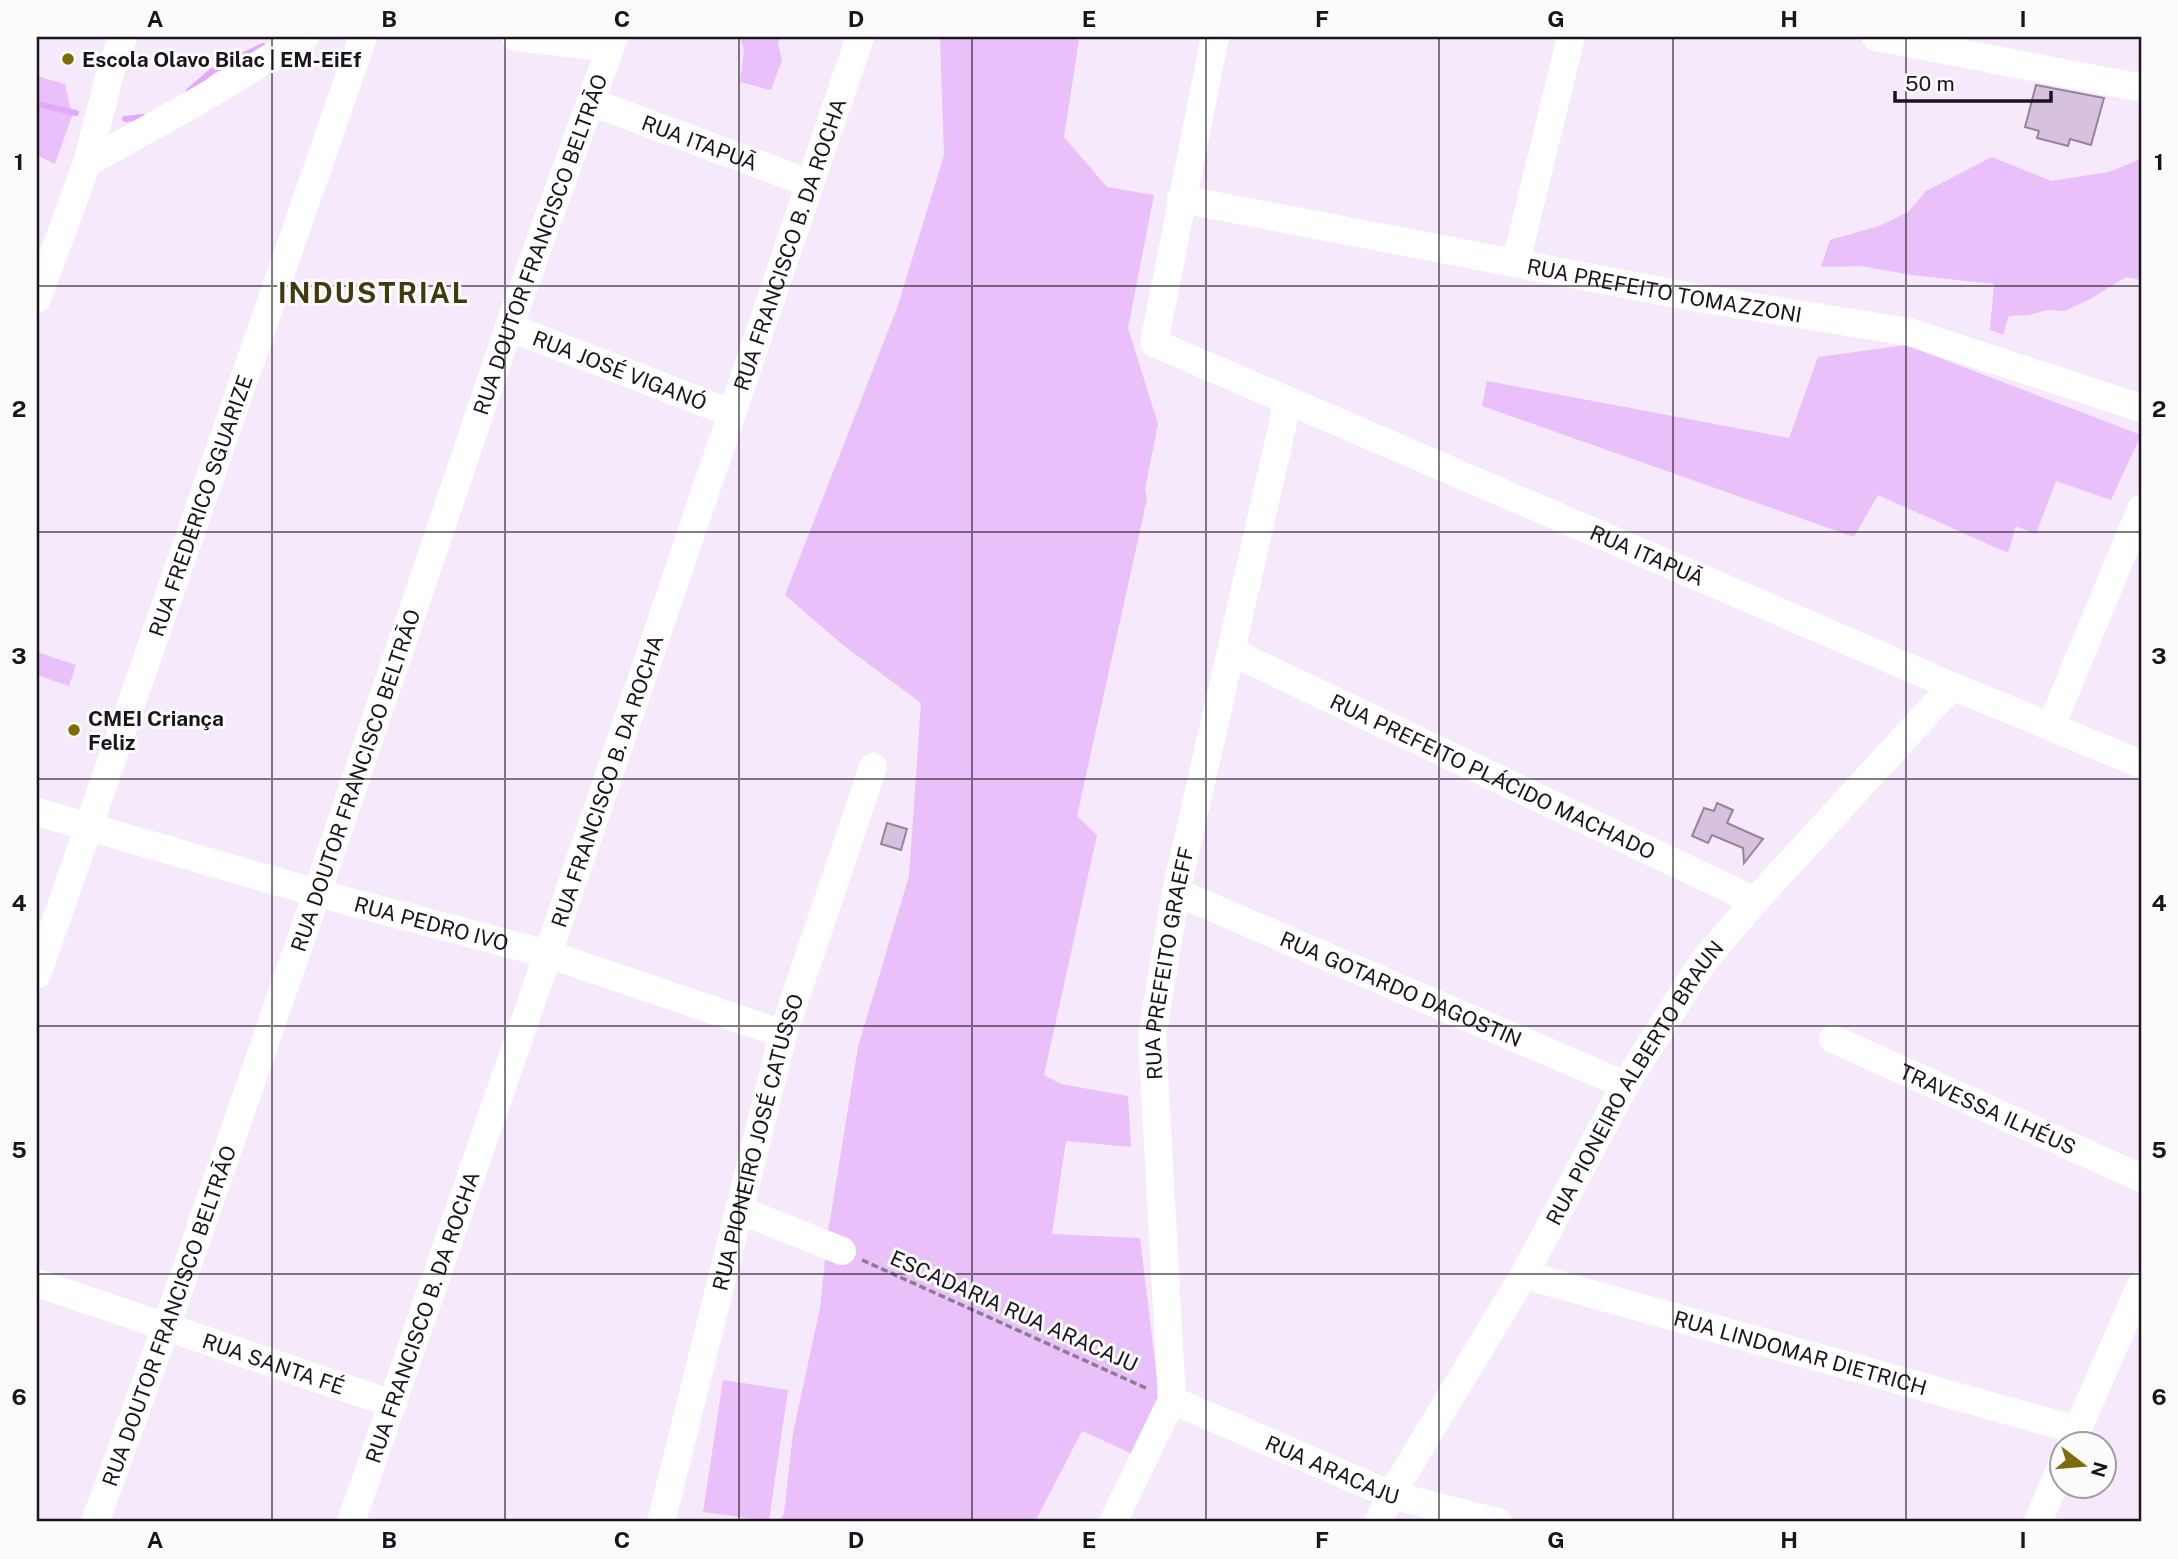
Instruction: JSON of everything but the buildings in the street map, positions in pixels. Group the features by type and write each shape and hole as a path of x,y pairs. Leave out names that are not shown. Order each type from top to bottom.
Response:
{"street":[{"path":"37,299 87,163 110,74 123,37"},
{"path":"87,163 305,37"},
{"name":"RUA FREDERICO SGUARIZE","path":"37,975 363,37"},
{"path":"516,37 612,43"},
{"name":"RUA FRANCISCO B. DA ROCHA","path":"351,1522 548,954 860,37"},
{"path":"1181,199 1215,37"},
{"path":"1517,262 1572,37"},
{"path":"1877,37 2141,86"},
{"name":"RUA DOUTOR FRANCISCO BELTRÃO","path":"95,1522 317,893 509,327 612,43"},
{"name":"RUA ITAPUÃ","path":"591,102 809,183"},
{"name":"RUA ITAPUÃ","path":"1181,199 1154,343 1952,686 2141,764"},
{"name":"RUA PREFEITO TOMAZZONI","path":"1181,199 1692,297 1909,332 2141,408"},
{"name":"RUA JOSÉ VIGANÓ","path":"509,327 731,413"},
{"name":"RUA PREFEITO GRAEFF","path":"1113,1522 1172,1400 1153,1036 1176,892 1288,401"},
{"path":"2051,726 2141,509"},
{"name":"RUA PREFEITO PLÁCIDO MACHADO","path":"1232,652 1755,901"},
{"name":"RUA PIONEIRO ALBERTO BRAUN","path":"1378,1522 1391,1495 1524,1275 1625,1085 1702,963 1755,901 1952,686"},
{"name":"RUA PIONEIRO JOSÉ CATUSSO","path":"661,1522 783,1034 873,767"},
{"name":"RUA PEDRO IVO","path":"37,812 317,893 548,954 783,1034"},
{"name":"RUA GOTARDO DAGOSTIN","path":"1176,892 1625,1085"},
{"name":"TRAVESSA ILHÉUS","path":"1833,1039 2141,1178"},
{"path":"739,1210 842,1251"},
{"name":"RUA LINDOMAR DIETRICH","path":"1524,1275 2050,1430"},
{"name":"RUA SANTA FÉ","path":"37,1283 393,1404"},
{"path":"2078,1430 2133,1328 2141,1286"},
{"name":"RUA ARACAJU","path":"1172,1400 1391,1495 1498,1522"},
{"path":"2038,1522 2048,1499"}],"path":[{"name":"ESCADARIA RUA ARACAJU","path":"842,1251 1172,1400"}],"shaded area":[{"path":"740,37 781,37 778,43 782,60 771,90 740,82 744,50"},
{"path":"940,37 1062,37 1079,40 1064,137 1107,187 1154,195 1128,328 1158,424 1145,489 1147,499 1077,816 1097,835 1044,1075 1061,1084 1128,1096 1131,1147 1066,1141 1052,1234 1140,1238 1159,1410 1137,1456 1082,1431 1035,1522 779,1522 784,1513 793,1433 820,1308 828,1232 858,1047 909,876 921,703 843,645 785,595 897,308 944,155"},
{"path":"37,76 65,84 72,116 55,164 37,155"},
{"path":"1992,157 2051,181 2108,172 2141,159 2141,280 2126,277 2065,311 2047,310 2029,315 2009,316 2003,335 1990,330 1994,284 1861,266 1821,267 1830,240 1879,226 1908,212 1926,191"},
{"path":"1906,345 2141,435 2111,500 2056,481 2036,534 2016,526 2008,553 1878,495 1854,537 1482,406 1487,381 1789,438 1818,357"},
{"path":"37,652 76,665 69,686 37,675"},
{"path":"723,1380 788,1390 769,1521 703,1512"}],"waterway":[{"path":"189,91 212,71 263,46"},
{"path":"37,104 76,113"},
{"path":"125,119 143,117"}],"place":[{"name":"Escola Olavo Bilac | EM-EiEf","path":"68,59"},
{"name":"CMEI Criança Feliz","path":"74,730"}],"district":[{"name":"INDUSTRIAL","path":"374,292"}]}
